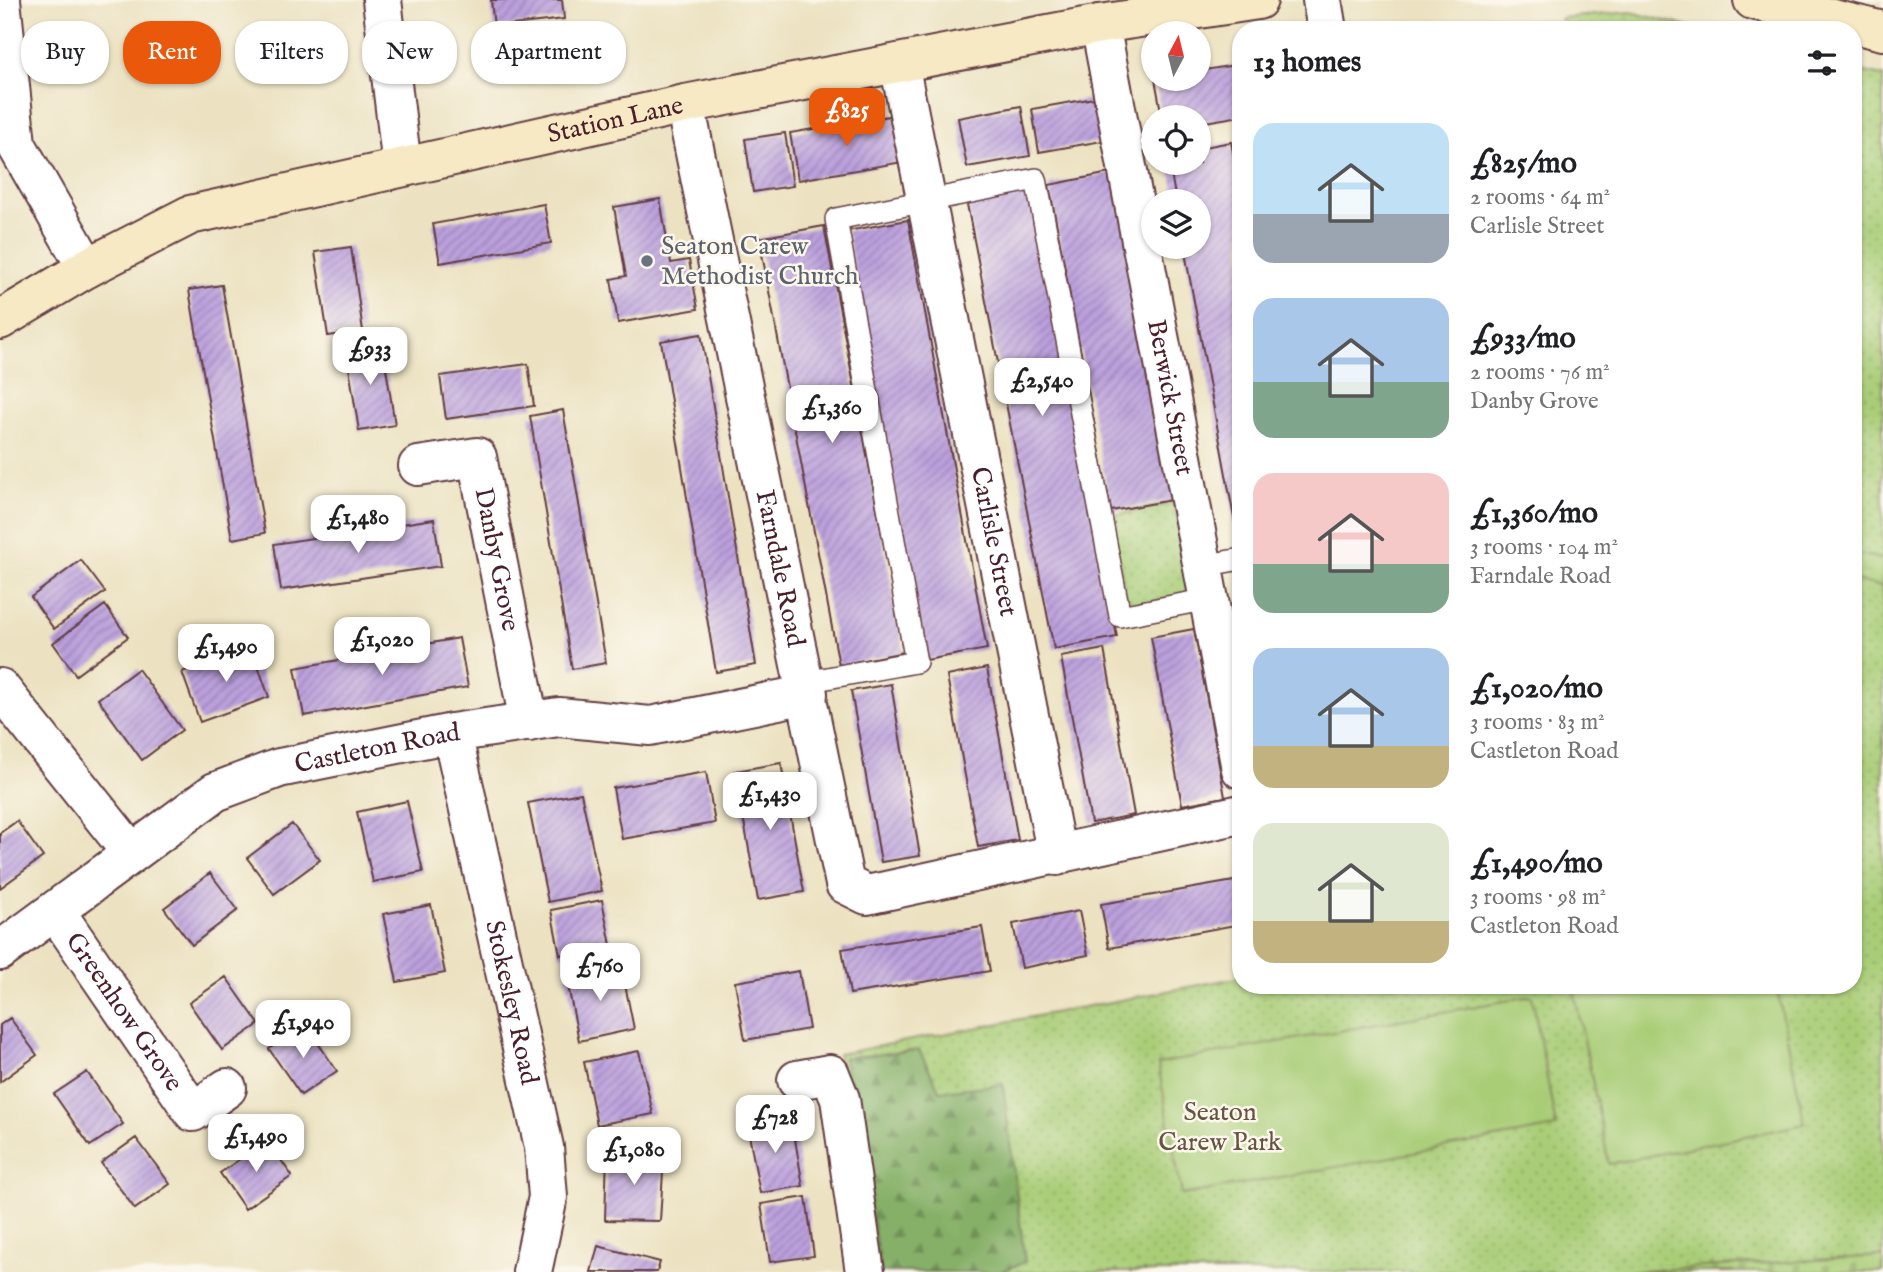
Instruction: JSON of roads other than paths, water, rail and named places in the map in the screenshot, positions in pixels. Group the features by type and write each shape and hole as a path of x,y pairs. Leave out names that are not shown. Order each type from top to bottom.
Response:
{"main road":[{"name":"Station Lane","path":"0,320 87,268 190,215 685,104 1100,24 1258,0"},
{"path":"1753,0 1841,21"},
{"path":"1862,26 1883,31"}],"street":[{"path":"1,0 16,144 87,268"},
{"path":"382,0 402,167"},
{"path":"1322,0 1326,21"},
{"name":"Berwick Street","path":"1100,24 1232,722"},
{"name":"Carlisle Street","path":"899,63 1057,856"},
{"name":"Farndale Road","path":"685,104 845,884 867,895 1057,856"},
{"name":"Danby Grove","path":"418,466 477,457 529,722"},
{"path":"0,688 130,851"},
{"name":"Castleton Road","path":"0,951 56,912 130,851 215,792 267,772 452,733 559,717 650,726 806,688"},
{"name":"Stokesley Road","path":"452,733 544,1147 548,1197 532,1272"},
{"path":"1057,856 1232,816"},
{"name":"Greenhow Grove","path":"56,912 193,1112 227,1088"},
{"path":"797,1080 830,1074 840,1099 865,1272"}],"lane":[{"path":"806,688 916,663 836,219 1036,179 1120,616 1205,582 1232,565"}],"place":[{"name":"Seaton Carew Methodist Church","path":"647,261"}],"park label":[{"name":"Seaton Carew Park","path":"1220,1127"}]}
